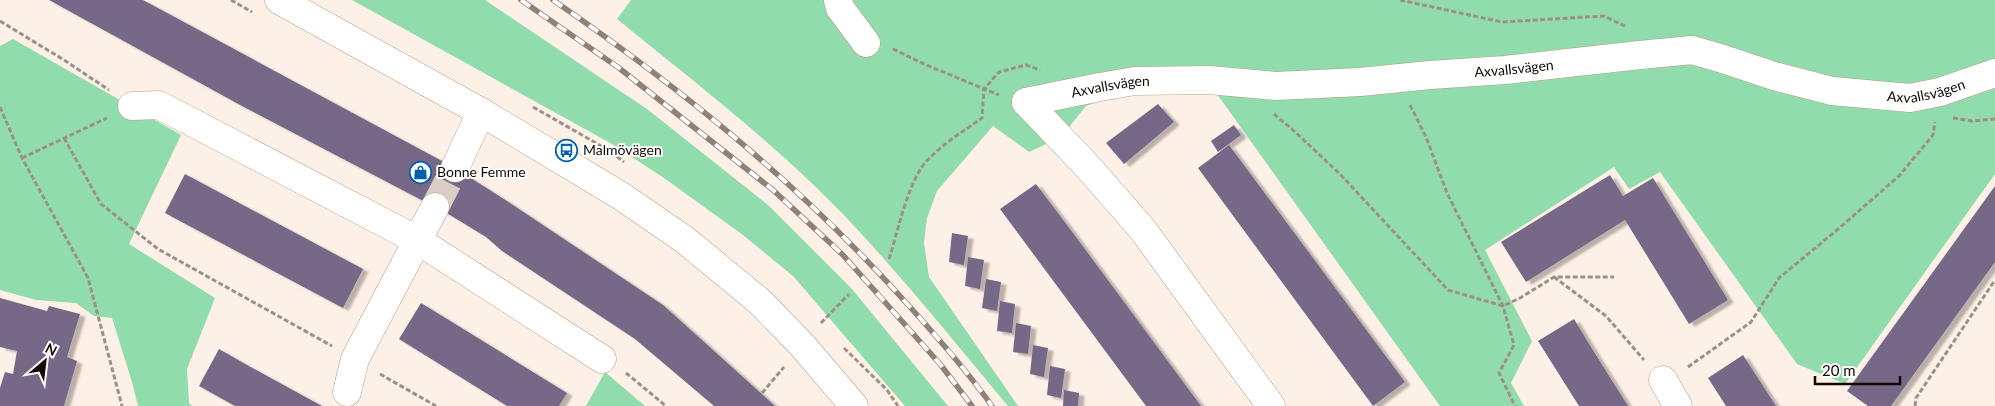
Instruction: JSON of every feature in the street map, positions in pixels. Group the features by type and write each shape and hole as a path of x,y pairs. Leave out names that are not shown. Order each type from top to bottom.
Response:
{"street":[{"path":"279,0 481,112 621,196 685,240 760,301 802,345 854,406"},
{"path":"838,0 840,8 879,46"},
{"name":"Axvallsvägen","path":"1026,102 1135,81 1209,80 1276,86 1398,79 1504,70 1640,54 1692,50 1774,76 1832,91 1910,98 1938,104 1995,73"},
{"path":"1026,102 1088,166 1143,230 1271,406"},
{"path":"132,106 159,104 417,240 602,359"},
{"path":"455,168 481,112"},
{"path":"347,392 355,359 435,207"},
{"path":"1662,380 1678,406"}],"path":[{"path":"1400,0 1502,22 1604,16 1629,28"},
{"path":"0,21 64,60 132,106"},
{"path":"879,46 1004,97 1026,102"},
{"path":"1398,79 1426,137 1447,193 1503,306 1514,345 1499,373 1515,406"},
{"path":"889,258 920,169 948,141 982,118 984,89"},
{"path":"1554,277 1606,316 1662,380 1696,363 1751,322 1779,278 1899,176 1933,135 1938,104 1972,121 1995,119"},
{"path":"22,158 132,106"},
{"path":"0,107 22,158 88,278 122,406"},
{"path":"1271,112 1340,174 1448,290 1503,306 1554,277 1614,277"},
{"path":"64,138 101,204 158,249 436,406"},
{"path":"1915,406 1916,398 1995,280"},
{"path":"820,324 849,294"},
{"path":"602,359 634,378 666,406"},
{"path":"762,393 788,364"}],"green space":[{"path":"352,0 485,0 647,109 768,205 852,289 948,406 905,406 793,276 743,235 664,178 612,144"},
{"path":"631,0 1995,0 1995,174 1845,384 1797,364 1660,172 1629,189 1614,167 1485,250 1532,341 1511,383 1524,406 1440,406 1212,87 1129,91 1086,106 1061,137 1029,152 993,126 937,191 927,218 924,243 929,277 1018,406 1008,406 902,280 836,207 757,134 617,19"},
{"path":"13,39 181,135 129,244 215,298 187,369 189,403 192,406 138,406 112,318 94,316 76,303 36,300 0,290 0,46"},
{"path":"605,372 645,406 586,406"}],"building":[{"path":"49,0 143,0 455,168 663,305 775,406 714,406 635,339 502,251 486,237 450,215 242,106"},
{"path":"1158,104 1174,122 1124,164 1106,143"},
{"path":"1234,125 1241,135 1218,152 1211,141"},
{"path":"1229,145 1405,382 1373,406 1198,168"},
{"path":"185,174 363,269 343,308 165,213"},
{"path":"1610,175 1623,196 1653,178 1728,300 1689,324 1625,220 1526,282 1501,242"},
{"path":"1036,184 1201,406 1146,406 1000,209"},
{"path":"1995,186 1995,262 1891,406 1868,406 1847,391"},
{"path":"952,233 968,236 964,265 949,262"},
{"path":"968,257 984,260 980,289 965,286"},
{"path":"986,279 1001,282 997,311 982,308"},
{"path":"0,298 47,311 49,306 80,314 67,357 77,361 64,406 0,406 0,388 5,372 13,374 17,351 0,347"},
{"path":"1000,301 1015,304 1012,333 997,331"},
{"path":"421,303 567,393 559,406 507,406 399,339"},
{"path":"1574,319 1628,406 1579,406 1538,341"},
{"path":"1016,323 1031,326 1028,354 1013,352"},
{"path":"1033,345 1048,348 1044,377 1030,374"},
{"path":"219,349 322,406 235,406 199,386"},
{"path":"1743,355 1776,406 1726,406 1708,378"},
{"path":"1050,366 1065,369 1061,398 1047,395"},
{"path":"1064,390 1079,393 1078,406 1063,406"}],"tunnel":[{"path":"435,207 455,168"}],"railway":[{"path":"521,0 619,68 773,190 842,254 940,364 972,406"},
{"path":"553,0 602,34 696,105 785,181 828,221 910,307 953,355 992,406"}],"place":[{"name":"Malmövägen","path":"567,150"},
{"name":"Bonne Femme","path":"421,172"}]}
